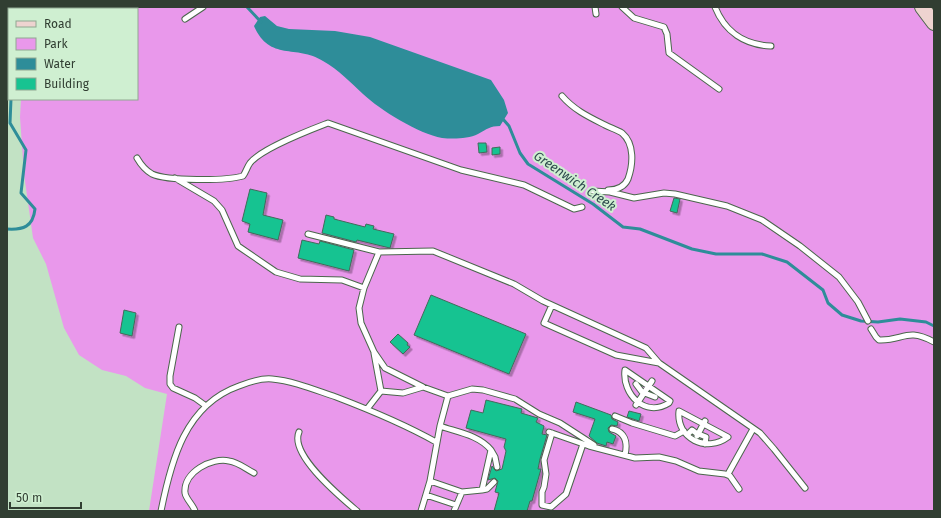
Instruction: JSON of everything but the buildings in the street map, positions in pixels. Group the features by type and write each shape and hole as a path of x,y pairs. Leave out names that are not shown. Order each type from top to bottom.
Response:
{"street":[{"path":"922,7 934,23"}],"lane":[{"path":"185,19 203,7"},
{"path":"595,7 596,14"},
{"path":"622,7 634,18 664,27 667,34 669,53 719,89"},
{"path":"715,7 719,19 741,40 759,46 772,46"},
{"path":"562,96 574,109 620,132 629,142 632,162 627,181 622,187 593,191 610,192 634,198 664,193 675,194 727,206 762,220 800,246 838,277 858,302 868,321"},
{"path":"137,158 145,170 154,175 224,179 243,176 250,163 276,146 328,123 454,168 524,185 574,209 582,207"},
{"path":"174,177 214,201 222,210 238,246 276,272 300,279 342,280 364,288"},
{"path":"308,234 379,252 433,251 514,284 552,305 646,348 659,363 753,429 774,448 805,488"},
{"path":"379,252 364,288 358,308 361,323 374,352 385,368 423,387 448,396 472,389 484,390 515,399 569,429 595,448"},
{"path":"552,305 544,323 616,355 659,363"},
{"path":"179,327 170,376 170,384 173,388 195,398 206,406"},
{"path":"871,329 876,338 880,340 910,334 925,337 934,342"},
{"path":"367,409 381,391 374,352"},
{"path":"625,370 649,386 670,401 669,403 662,407 649,407 637,404 629,393 625,381 625,370"},
{"path":"161,511 169,472 181,440 190,425 206,406 233,388 251,382 270,379 296,384 367,409 436,442"},
{"path":"637,404 652,381"},
{"path":"636,384 644,393 655,397"},
{"path":"381,391 403,393 423,387"},
{"path":"420,511 430,481 436,442 448,396"},
{"path":"616,416 632,423 675,436 693,439 719,443 728,437 704,422 679,412 678,418 693,439"},
{"path":"693,439 698,434 704,422"},
{"path":"440,426 476,438 485,443 495,457 497,468"},
{"path":"612,429 620,431 624,436 626,441 625,455"},
{"path":"728,474 753,429"},
{"path":"692,430 706,437 693,439 692,430"},
{"path":"299,432 297,439 300,447 322,482 357,511"},
{"path":"583,444 566,494 552,506 542,505 542,492 546,474 544,460 551,433 595,448 640,459 659,457 676,461 700,471 728,474 739,489"},
{"path":"482,490 491,450"},
{"path":"195,511 185,495 185,488 189,476 195,469 228,460 254,473"},
{"path":"430,481 462,492 487,489 494,482"},
{"path":"454,511 462,492"},
{"path":"426,495 456,505"}],"green space":[{"path":"915,7 934,32 934,511 149,511 167,394 145,388 126,376 102,370 79,355 64,328 46,264 33,238 24,174 20,117 21,100 138,100 138,8 73,8"}],"water":[{"path":"265,16 277,26 289,29 335,31 370,37 491,80 504,100 508,113 500,126 491,127 470,137 442,138 422,132 411,127 379,107 339,72 323,61 303,53 284,51 268,44 260,37 254,26 260,17"}],"waterway":[{"name":"Greenwich Creek","path":"247,7 261,22"},
{"path":"7,229 18,229 29,224 32,220 35,209 21,193 26,150 10,123 11,100"},
{"name":"Greenwich Creek","path":"502,118 509,126 520,153 528,164 593,204 623,227 640,229 692,249 716,254 762,254 787,262 823,290 828,303 842,315 861,321 878,322 900,319 926,322 934,326"}]}
